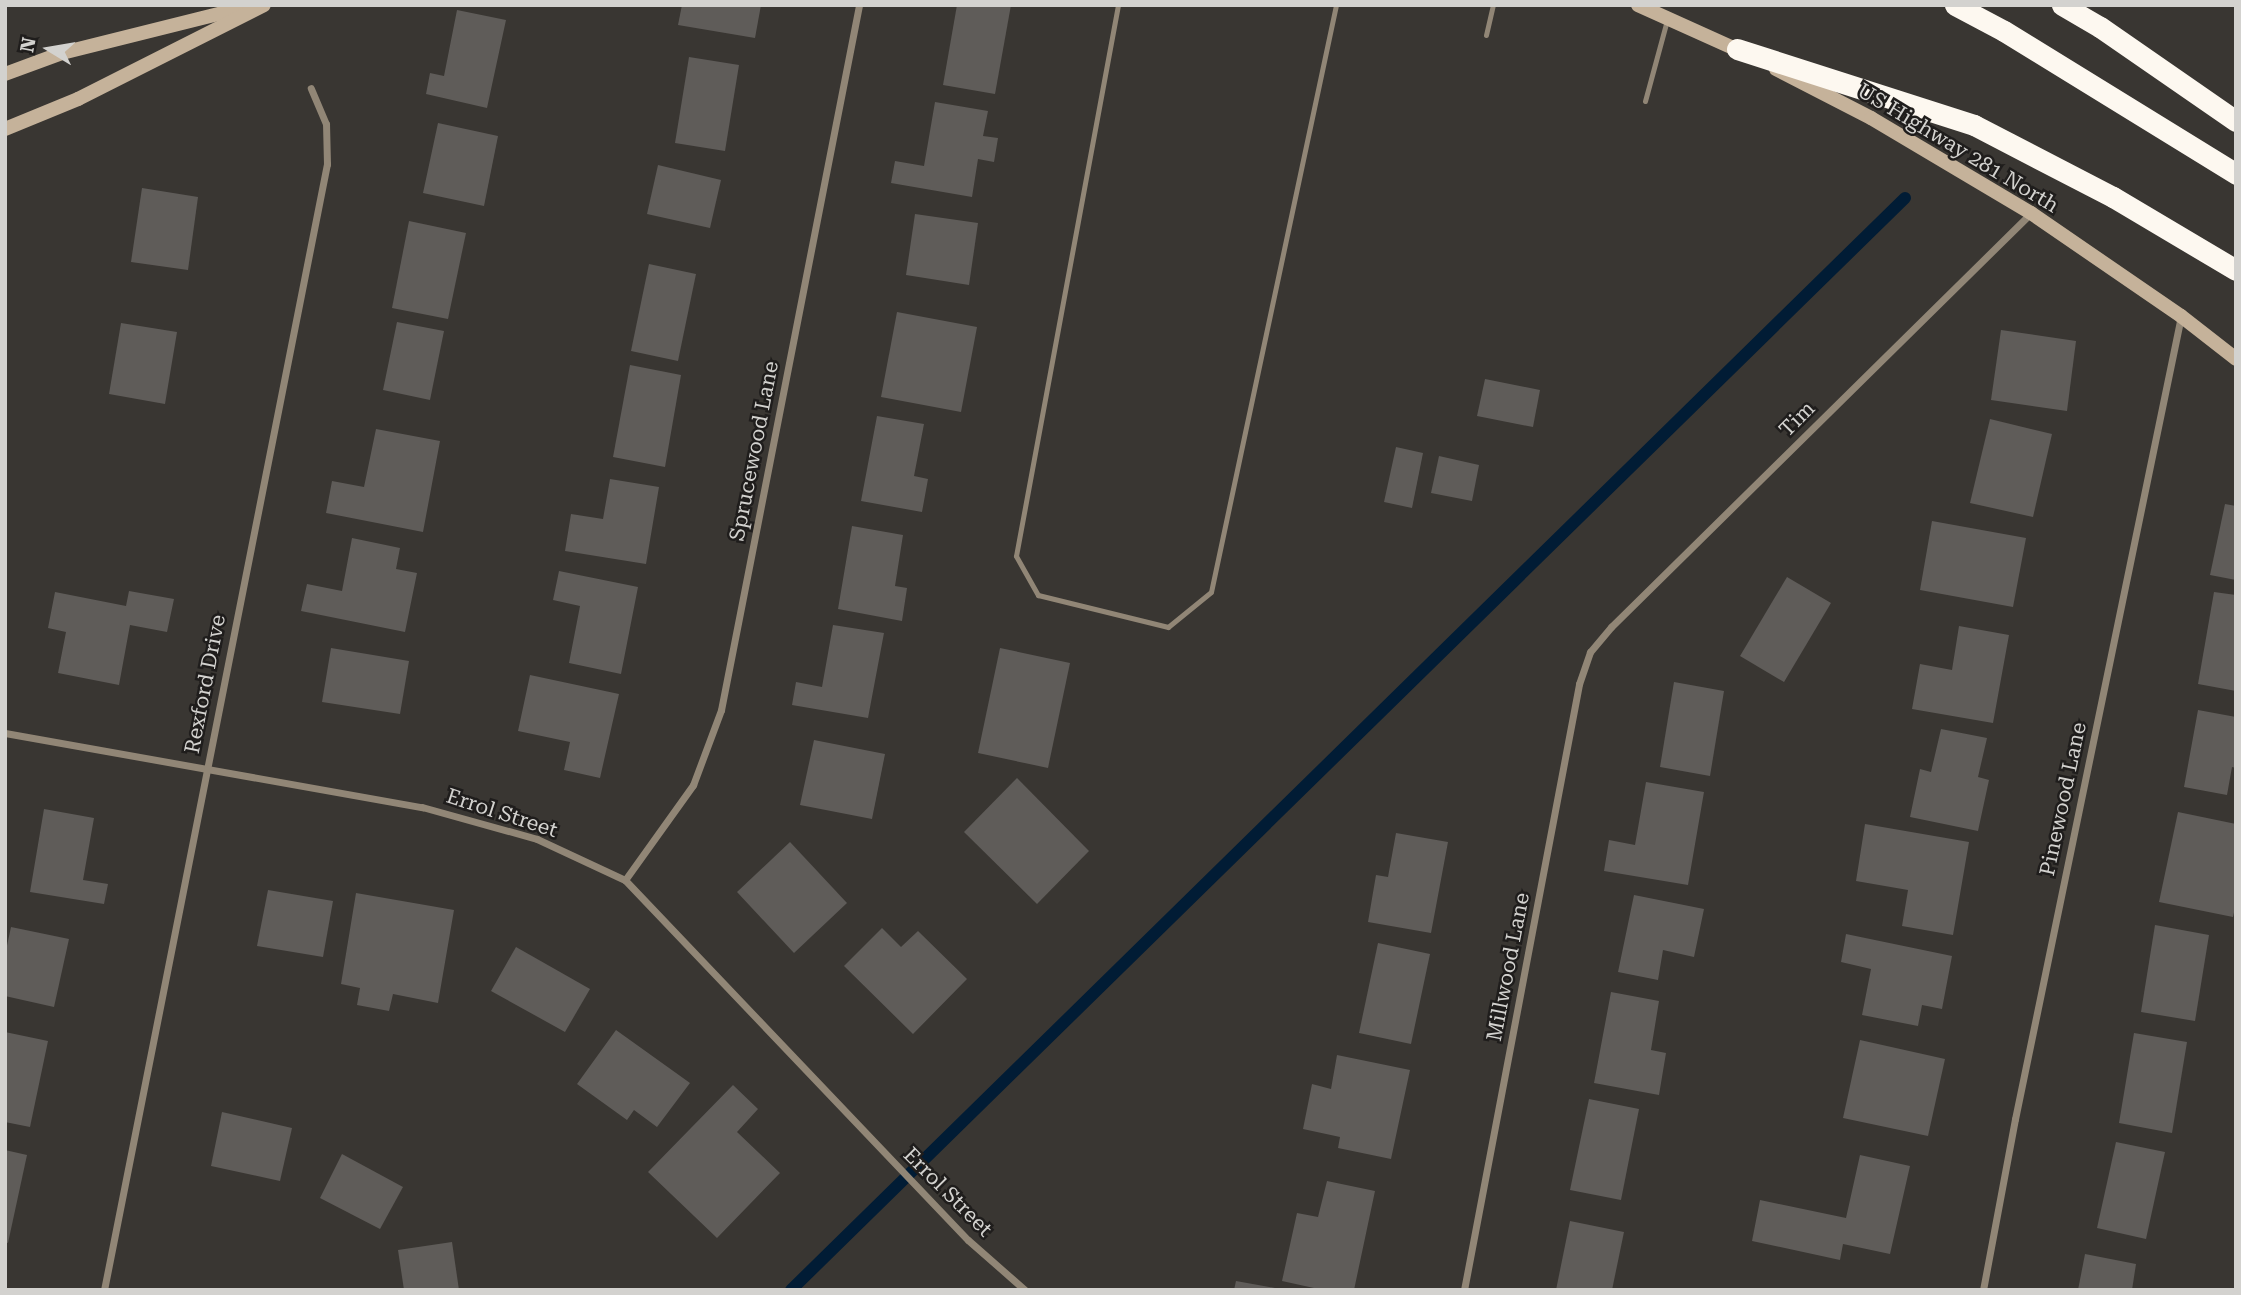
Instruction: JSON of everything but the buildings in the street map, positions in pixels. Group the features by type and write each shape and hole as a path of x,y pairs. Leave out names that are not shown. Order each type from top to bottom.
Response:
{"highway":[{"path":"1955,5 2004,31 2236,174"},
{"path":"2062,5 2100,27 2236,121"},
{"path":"1737,49 1974,125 2113,197 2236,270"}],"main road":[{"path":"5,74 62,52 254,5"},
{"path":"5,129 78,99 264,5"},
{"name":"US Highway 281 North","path":"1639,5 1737,49 1871,118 2031,213 2181,316 2236,359"}],"street":[{"name":"Sprucewood Lane","path":"625,880 693,785 721,710 859,5"},
{"name":"Rexford Drive","path":"104,1290 327,164 326,124 311,88"},
{"name":"Tim","path":"1590,652 1611,627 2031,213"},
{"name":"Pinewood Lane","path":"1983,1290 2015,1119 2181,316"},
{"name":"Millwood Lane","path":"1464,1290 1579,684 1590,652"},
{"name":"Errol Street","path":"5,733 422,807 537,839 625,880 968,1240 1025,1290"}],"lane":[{"path":"1118,5 1016,556 1038,595 1168,627 1211,592 1336,5"},
{"path":"1486,35 1493,5"},
{"path":"1645,102 1668,17"}],"waterway":[{"path":"791,1290 1905,198"}]}
